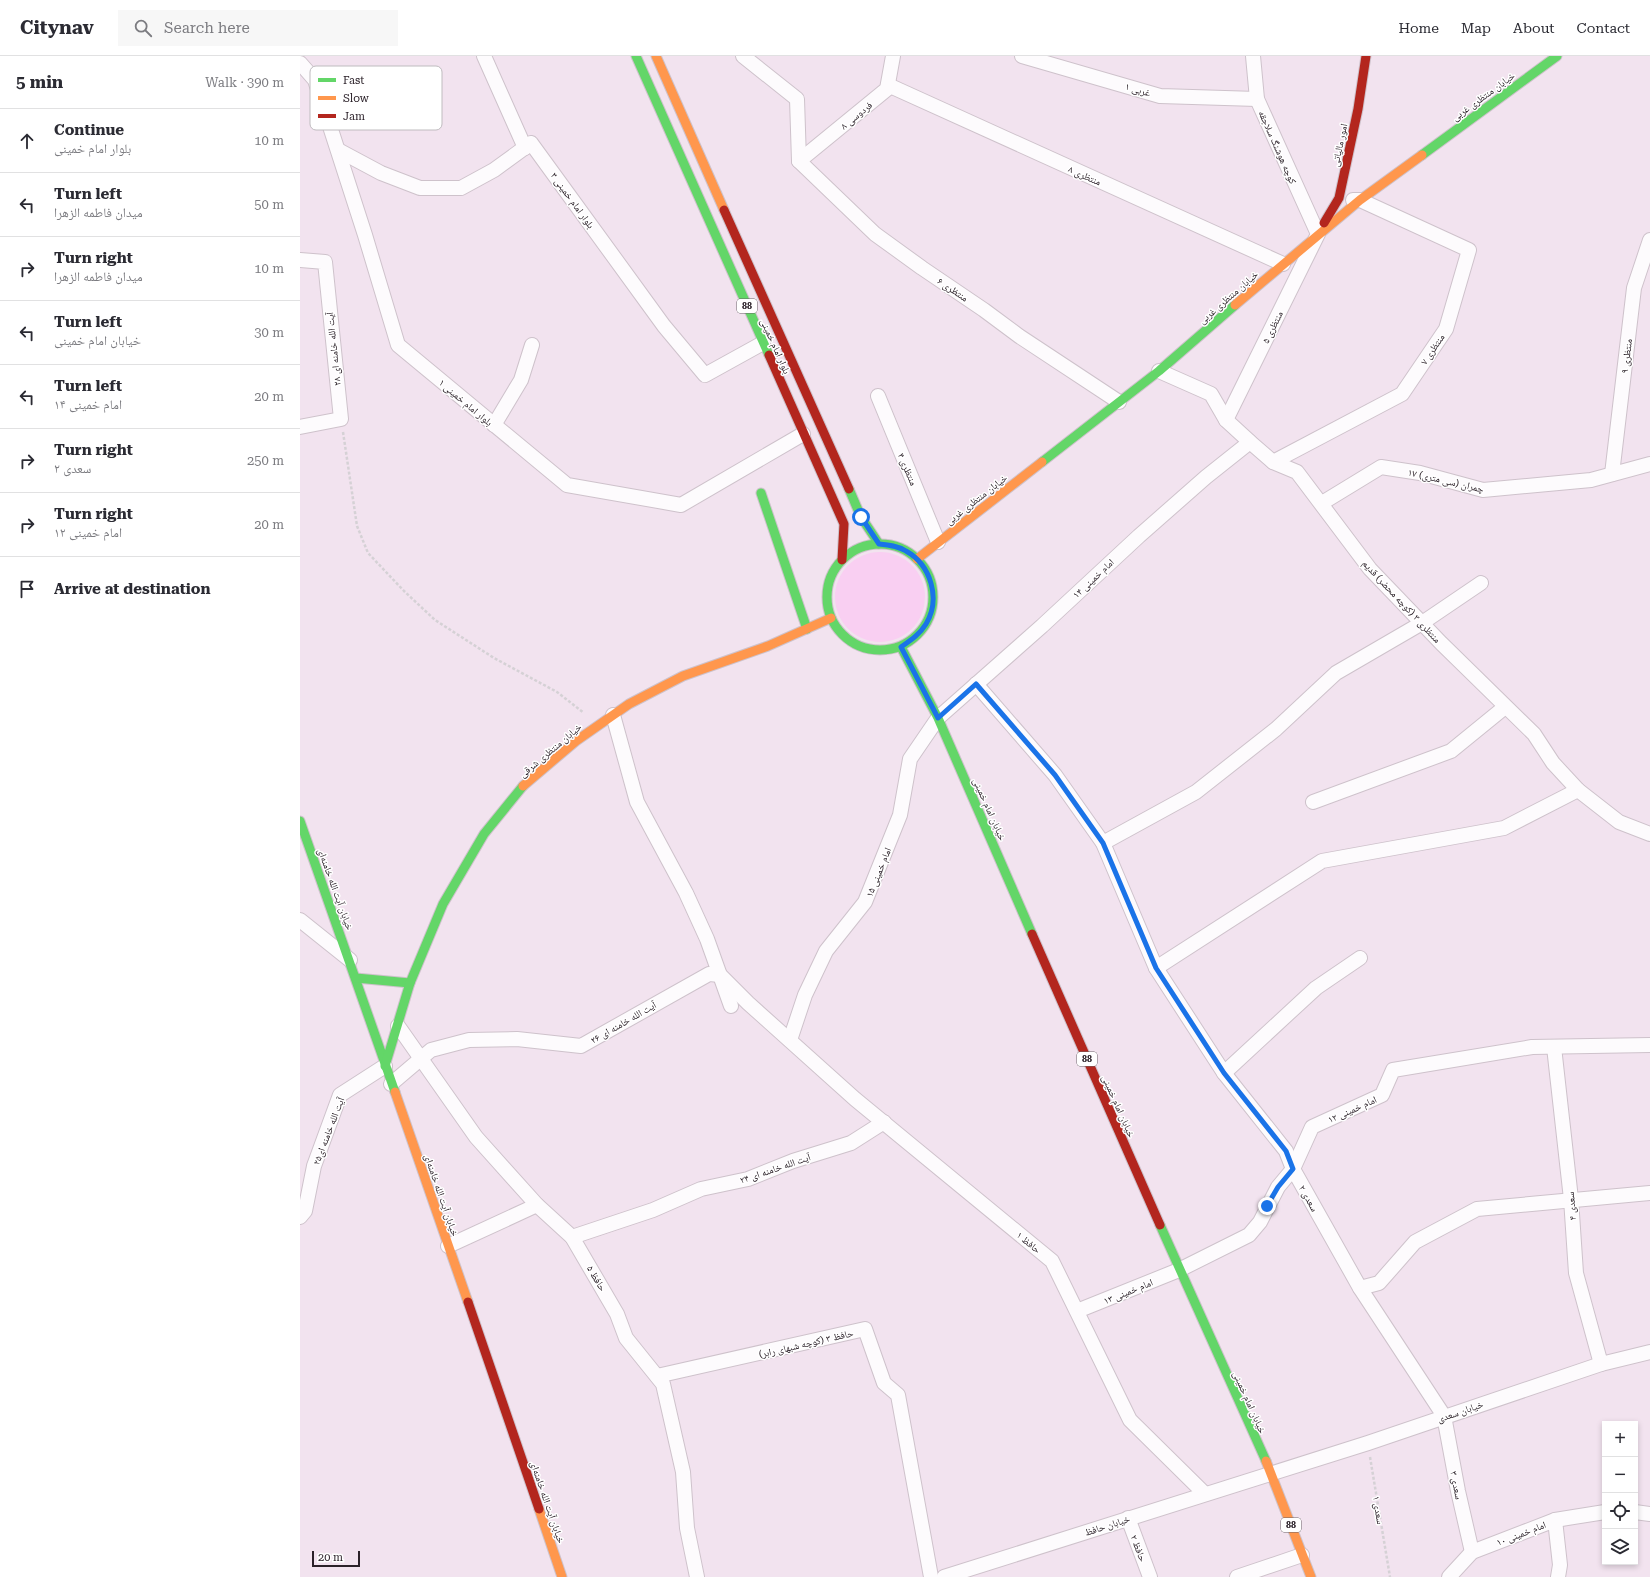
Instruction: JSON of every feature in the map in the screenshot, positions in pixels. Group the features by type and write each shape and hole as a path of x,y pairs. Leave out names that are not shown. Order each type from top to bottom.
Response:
{"main road":[{"name":"بلوار امام خمینی","path":"636,56 844,524 842,560"},
{"name":"بلوار امام خمینی","path":"656,56 861,517 879,544"},
{"name":"امور مالیاتی","path":"1318,234 1339,198 1366,56"},
{"name":"خیابان منتظری غربی","path":"917,559 1159,371 1318,234 1360,200 1557,56"},
{"path":"761,493 807,628"},
{"path":"879,544 893,545 906,550 917,559 930,579 933,590 933,607 927,624 916,637 901,647 879,650 868,649 853,643 840,632 831,618 827,603 827,587 832,572 842,560 853,551 866,546 879,544"},
{"name":"خیابان منتظری شرقی","path":"385,1066 410,983 443,904 484,834 528,782 576,740 629,704 683,676 768,646 831,618"},
{"name":"خیابان امام خمینی","path":"901,647 938,718 1179,1270 1271,1473 1311,1577"},
{"name":"خیابان آیت الله خامنه‌ای","path":"300,821 356,978 391,1084 562,1577"},
{"path":"356,978 410,983"}],"street":[{"path":"338,150 381,173 420,188 461,188 494,170 525,148 484,56"},
{"path":"743,56 797,99 799,161"},
{"path":"888,85 893,56"},
{"name":"غربی ۱","path":"1022,56 1160,96 1258,99"},
{"name":"کوچه هوشنگ سلاجقه","path":"1253,56 1258,99 1318,234"},
{"name":"بلوار امام خمینی ۱","path":"300,64 310,75"},
{"name":"فردوسی ۸","path":"799,161 887,89 888,85"},
{"name":"منتظری ۸","path":"888,85 1283,264"},
{"name":"بلوار امام خمینی ۱","path":"331,130 366,235 398,345 567,485 681,505 804,434"},
{"name":"بلوار امام خمینی ۳","path":"525,148 531,143 664,326 705,375 764,344"},
{"name":"منتظری ۶","path":"799,161 875,234 1028,342 1119,402"},
{"name":"منتظری ۷","path":"1273,462 1402,394 1446,329 1469,250 1360,200 1339,198"},
{"name":"منتظری ۵","path":"1226,420 1318,234"},
{"name":"منتظری ۹","path":"1612,474 1634,288 1650,240"},
{"name":"آیت الله خامنه ای ۲۸","path":"300,260 325,262 341,419 300,427"},
{"path":"494,425 521,380 532,345"},
{"name":"منتظری ۳ (کوچه محضر) قدیم","path":"1159,371 1211,394 1226,420 1250,442 1273,462 1297,472 1322,503 1370,569 1534,734 1553,763 1578,790 1619,822 1650,834"},
{"name":"منتظری ۴","path":"878,396 938,542"},
{"name":"امام خمینی ۱۴","path":"938,718 1042,626 1139,536 1206,477 1250,442"},
{"name":"چمران (سی متری) ۱۷","path":"1322,503 1381,467 1420,473 1483,490 1591,480 1650,464"},
{"path":"1103,843 1196,792 1276,729 1336,673 1422,623 1481,583"},
{"name":"سعدی ۲","path":"976,684 1055,775 1103,843 1156,968 1224,1073 1286,1151 1293,1169 1360,1288 1444,1416"},
{"path":"1313,802 1451,751 1506,707"},
{"path":"613,715 637,802 686,893 707,939 731,1006"},
{"name":"امام خمینی ۱۵","path":"790,1040 805,995 826,950 865,902 900,815 910,759 938,718"},
{"path":"1156,968 1322,861 1504,828 1578,790"},
{"path":"300,920 350,961"},
{"path":"1224,1073 1316,988 1360,958"},
{"name":"آیت الله خامنه ای ۲۶","path":"391,1084 431,1050 468,1040 517,1039 581,1046 709,974 720,975"},
{"path":"720,975 790,1040"},
{"name":"حافظ ۵","path":"398,1026 476,1138 537,1205 572,1237 618,1314 626,1338 663,1384 684,1472 687,1528 697,1577"},
{"name":"حافظ ۱","path":"790,1040 884,1122 1052,1261 1130,1420 1205,1494"},
{"name":"امام خمینی ۱۲","path":"1179,1270 1249,1235 1260,1222 1278,1187 1293,1169 1312,1128 1382,1095 1393,1070 1532,1047 1650,1045"},
{"name":"سعدی ۴","path":"1554,1047 1571,1199 1576,1273 1601,1364"},
{"name":"آیت الله خامنه ای۲۵","path":"300,1217 305,1211 314,1166 340,1095 385,1066"},
{"name":"آیت الله خامنه ای ۲۴","path":"572,1237 653,1210 701,1189 748,1179 793,1161 851,1143 884,1122"},
{"path":"1360,1288 1379,1283 1415,1242 1477,1209 1571,1199 1650,1193"},
{"path":"448,1246 537,1205"},
{"name":"امام خمینی ۱۳","path":"1077,1311 1179,1270"},
{"name":"حافظ ۳ (کوچه شبهای رابر)","path":"657,1376 864,1329 884,1383 898,1395 931,1577"},
{"name":"خیابان سعدی","path":"1271,1473 1368,1443 1601,1364 1650,1352"},
{"name":"سعدی ۳","path":"1444,1416 1458,1491 1472,1552"},
{"name":"خیابان حافظ","path":"944,1577 1271,1473"},
{"name":"امام خمینی ۱۰","path":"1449,1577 1472,1552 1555,1520 1602,1512"},
{"path":"1638,1512 1650,1514"},
{"name":"حافظ ۲","path":"1128,1518 1150,1577"},
{"path":"1555,1520 1560,1565 1558,1577"},
{"path":"1237,1577 1302,1555"}],"path":[{"path":"342,427 356,526 368,553 404,591 435,620 494,658 557,692 599,725"},
{"name":"سعدی ۱","path":"1368,1443 1390,1577"}],"shaded area":[{"path":"880,552 889,553 905,560 917,572 924,588 924,606 917,622 905,634 889,641 880,642 871,641 855,634 843,622 836,606 835,597 836,588 843,572 855,560 871,553"}],"traffic: fast":[{"path":"636,56 769,355"},
{"path":"1422,155 1557,56"},
{"path":"1042,462 1159,371 1235,305"},
{"path":"849,489 861,517 879,544"},
{"path":"761,493 807,629"},
{"path":"880,544 900,548 918,559 929,577 933,597 929,617 918,635 900,646 880,650 860,646 842,635 831,617 827,597 831,577 842,559 860,548 880,544"},
{"path":"901,647 938,718 1032,934"},
{"path":"385,1066 410,983 443,904 484,834 523,786"},
{"path":"300,821 395,1092"},
{"path":"356,978 410,983"},
{"path":"1160,1225 1266,1461"}],"traffic: slow":[{"path":"656,56 724,210"},
{"path":"1235,305 1360,200 1422,155"},
{"path":"917,559 1042,462"},
{"path":"523,786 576,741 629,704 683,676 768,646 831,618"},
{"path":"395,1092 468,1302"},
{"path":"1266,1461 1311,1577"},
{"path":"539,1509 562,1577"}],"traffic: jam":[{"path":"1324,223 1339,198 1358,109 1366,56"},
{"path":"724,210 849,489"},
{"path":"769,355 844,524 842,560"},
{"path":"1032,934 1160,1225"},
{"path":"468,1302 539,1509"}],"route":[{"path":"861,517 879,544 893,545 906,550 917,559 928,573 933,590 933,607 927,624 916,637 901,647 938,718 976,684 1055,775 1103,843 1156,968 1178,1005 1224,1073 1286,1151 1293,1169 1278,1187 1267,1206"}]}
